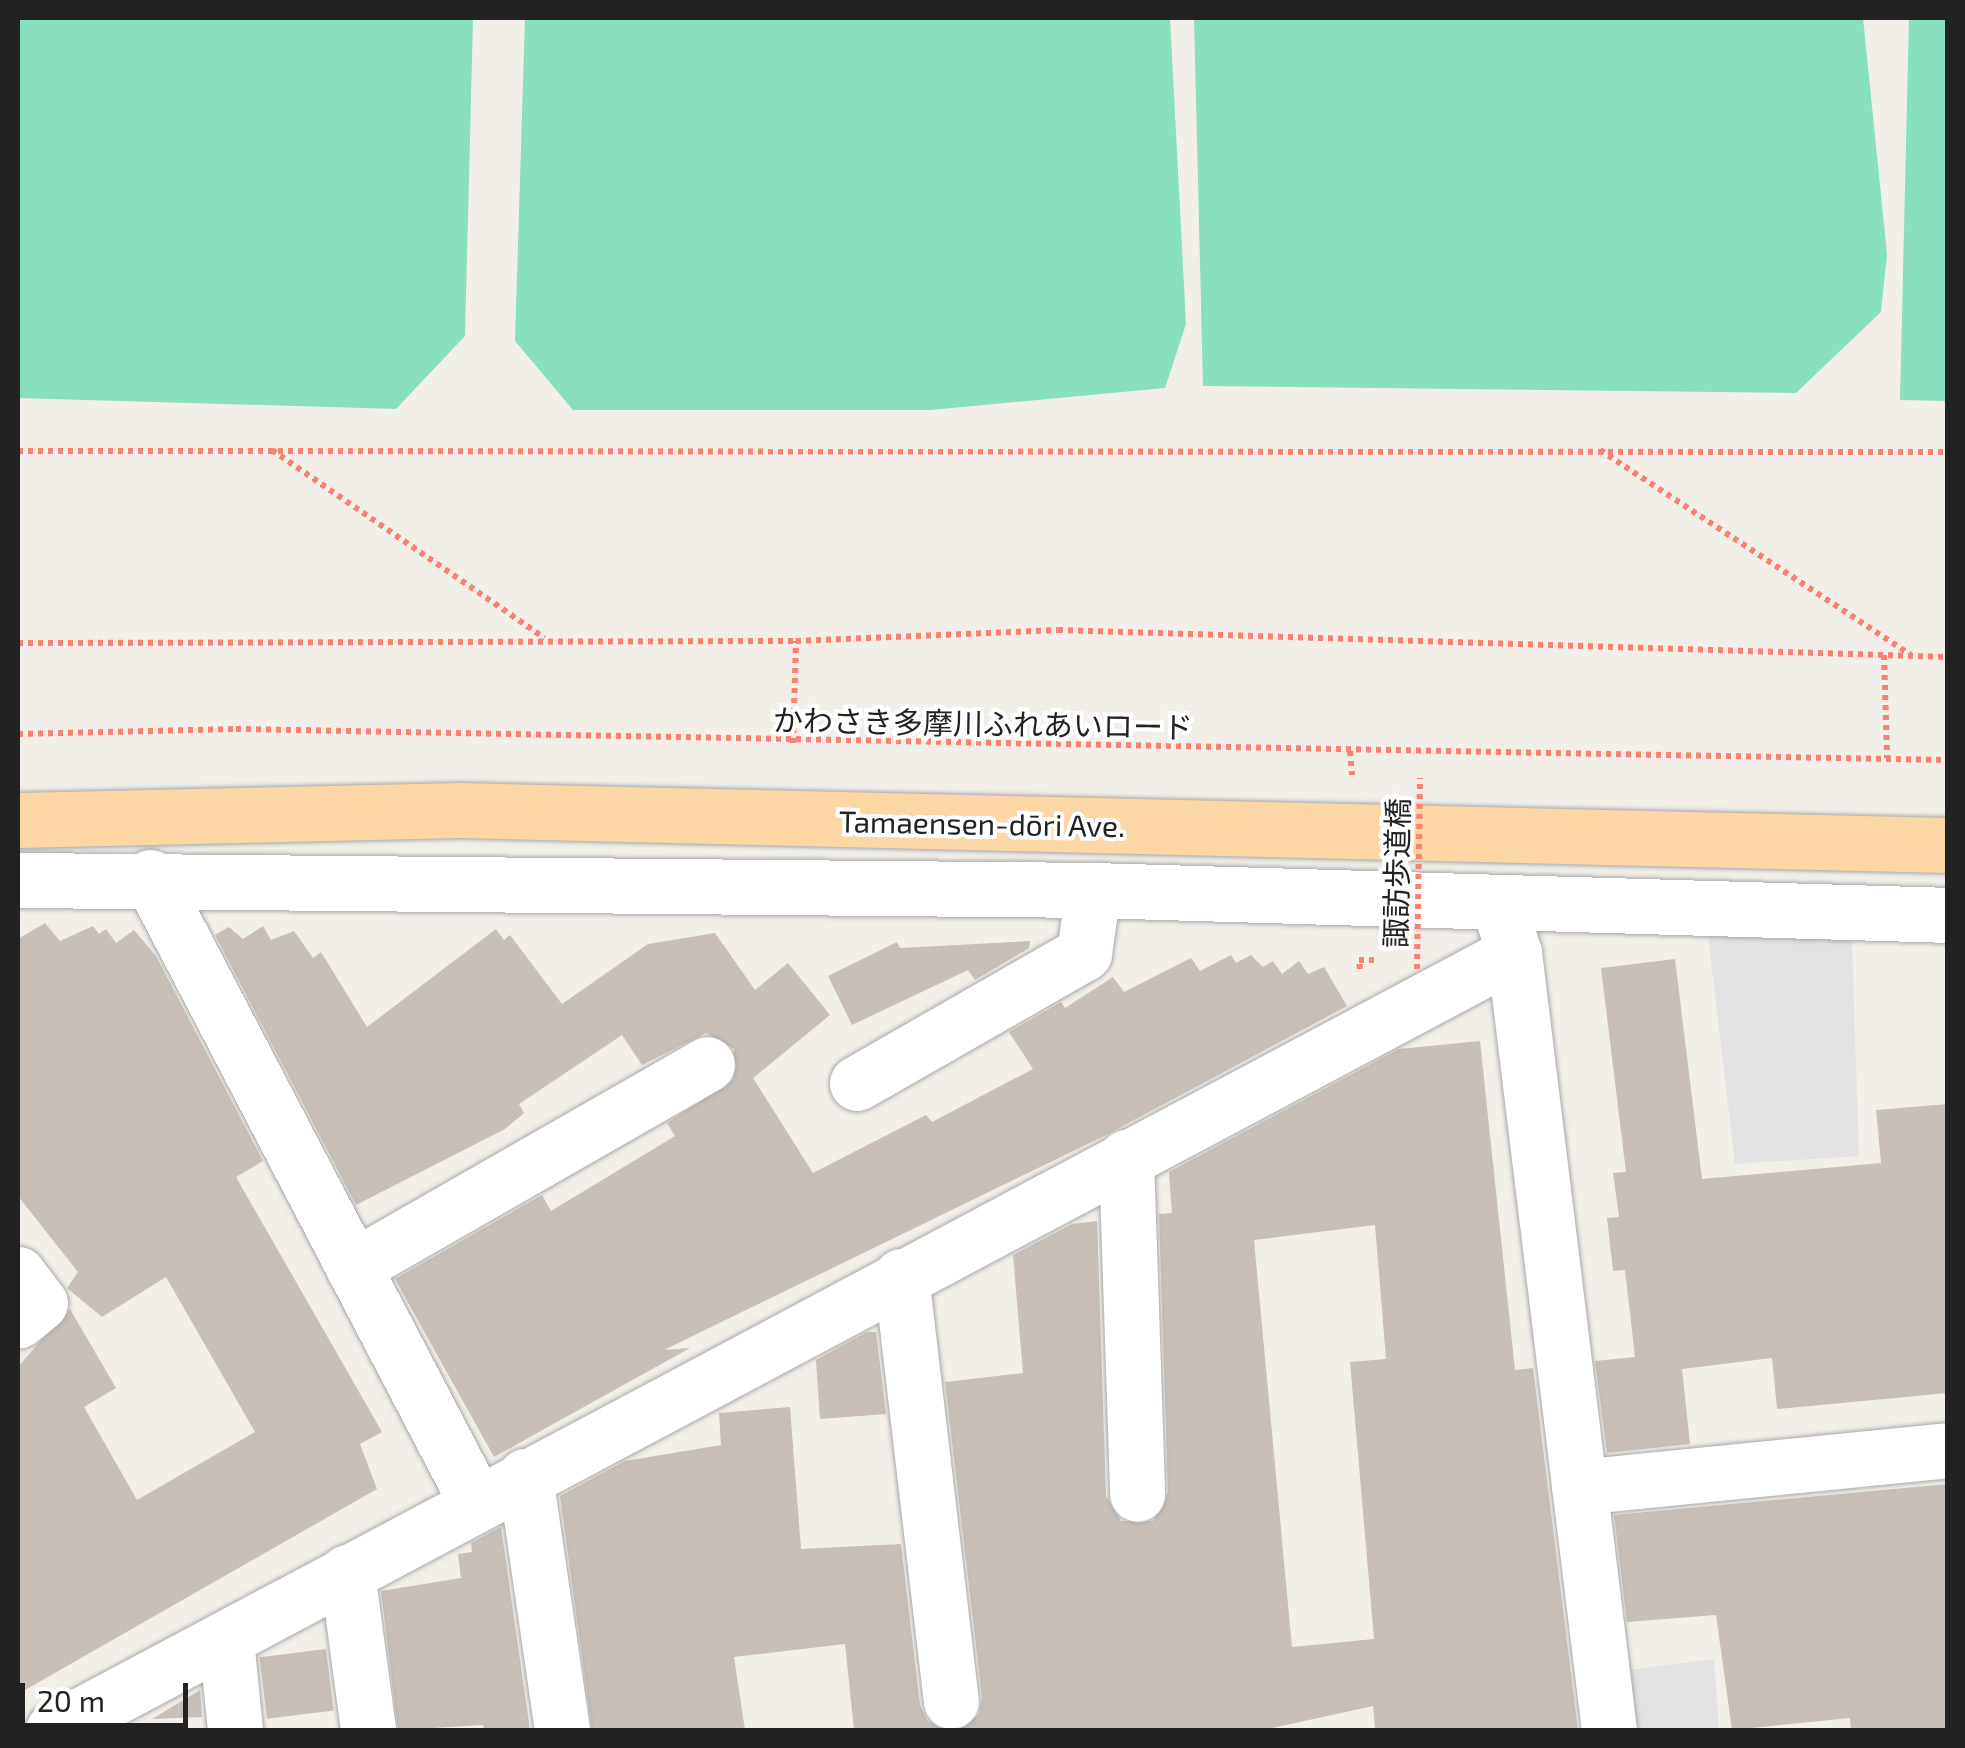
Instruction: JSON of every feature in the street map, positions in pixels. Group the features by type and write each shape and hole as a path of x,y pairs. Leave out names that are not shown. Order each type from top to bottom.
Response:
{"main road":[{"name":"Tamaensen-dōri Ave.","path":"18,820 462,810 1948,845"}],"street":[{"path":"150,877 475,1500"},
{"path":"18,880 150,877 1093,890 1948,914"},
{"path":"857,1084 1084,953 1093,890"},
{"path":"1499,902 1514,953 1608,1730"},
{"path":"53,1730 226,1640 475,1500 1514,953"},
{"path":"354,1267 708,1064"},
{"path":"1126,1158 1137,1494"},
{"path":"18,1274 40,1303 18,1321"},
{"path":"902,1276 950,1701"},
{"path":"1579,1487 1948,1450"},
{"path":"525,1476 562,1730"},
{"path":"347,1572 368,1730"},
{"path":"226,1640 236,1730"}],"path":[{"path":"18,450 1948,452"},
{"path":"272,450 546,639"},
{"path":"1599,450 1912,656"},
{"path":"18,643 546,639 796,642 1058,630 1948,657"},
{"path":"794,742 796,642"},
{"path":"1884,656 1886,758"},
{"name":"かわさき多摩川ふれあいロード","path":"18,734 236,729 1948,760"},
{"path":"1350,751 1352,775"},
{"name":"諏訪歩道橋","path":"1416,969 1420,778"}],"green space":[{"path":"18,18 473,18 465,336 396,409 18,398"},
{"path":"525,18 1170,18 1186,324 1165,388 931,410 573,410 515,341"},
{"path":"1194,18 1863,18 1887,254 1881,312 1796,393 1203,386"},
{"path":"1909,18 1947,18 1947,401 1900,400"}],"shaded area":[{"path":"1708,936 1852,940 1859,1156 1735,1164"},
{"path":"1714,1659 1719,1730 1626,1730 1619,1671"}],"building":[{"path":"45,923 60,941 93,926 99,934 106,929 116,943 134,930 156,956 263,1161 236,1177 382,1432 360,1444 377,1489 18,1694 18,1367 36,1346 70,1309 116,1388 84,1407 137,1500 255,1432 166,1277 102,1317 67,1288 78,1272 18,1196 18,939"},
{"path":"263,926 271,940 294,931 313,958 321,952 367,1027 496,929 504,940 510,935 562,1004 648,944 715,933 755,990 788,963 830,1015 753,1078 813,1173 926,1115 932,1122 1033,1069 1009,1032 1061,1002 1065,1008 1113,977 1124,992 1191,958 1200,971 1231,955 1236,963 1251,955 1263,967 1273,961 1282,974 1299,961 1308,974 1324,967 1347,1006 1106,1135 664,1350 690,1348 494,1457 395,1279 542,1195 551,1211 675,1136 667,1123 733,1080 734,1049 706,1033 642,1065 622,1035 519,1104 524,1113 505,1129 356,1205 215,935 229,927 243,939"},
{"path":"1030,941 1029,948 975,980 968,970 852,1025 828,976 897,942 900,948"},
{"path":"1675,959 1702,1179 1881,1163 1876,1110 1948,1104 1948,1393 1777,1409 1772,1358 1682,1369 1690,1444 1607,1453 1595,1361 1635,1357 1625,1270 1613,1271 1607,1218 1619,1217 1613,1173 1626,1172 1601,968"},
{"path":"1480,1041 1515,1370 1533,1368 1578,1730 1375,1730 1373,1706 1263,1730 959,1730 979,1714 982,1697 945,1382 1023,1373 1013,1255 1072,1224 1097,1221 1106,1496 1121,1521 1153,1521 1168,1493 1159,1214 1172,1213 1169,1172 1399,1049","holes":["1375,1225 1386,1359 1350,1362 1374,1639 1292,1647 1254,1240"]},
{"path":"867,1332 876,1332 886,1414 820,1419 816,1360"},
{"path":"790,1407 801,1549 901,1544 920,1705 927,1720 943,1730 854,1730 845,1644 734,1657 745,1730 592,1730 560,1496 625,1461 721,1445 719,1413"},
{"path":"1948,1484 1948,1730 1851,1730 1850,1718 1732,1730 1716,1615 1627,1622 1614,1515"},
{"path":"501,1527 530,1730 484,1730 483,1725 398,1730 381,1591 461,1578 458,1554 472,1552 471,1543"},
{"path":"326,1649 334,1711 267,1719 259,1657"},
{"path":"200,1690 202,1717 152,1719"}]}
